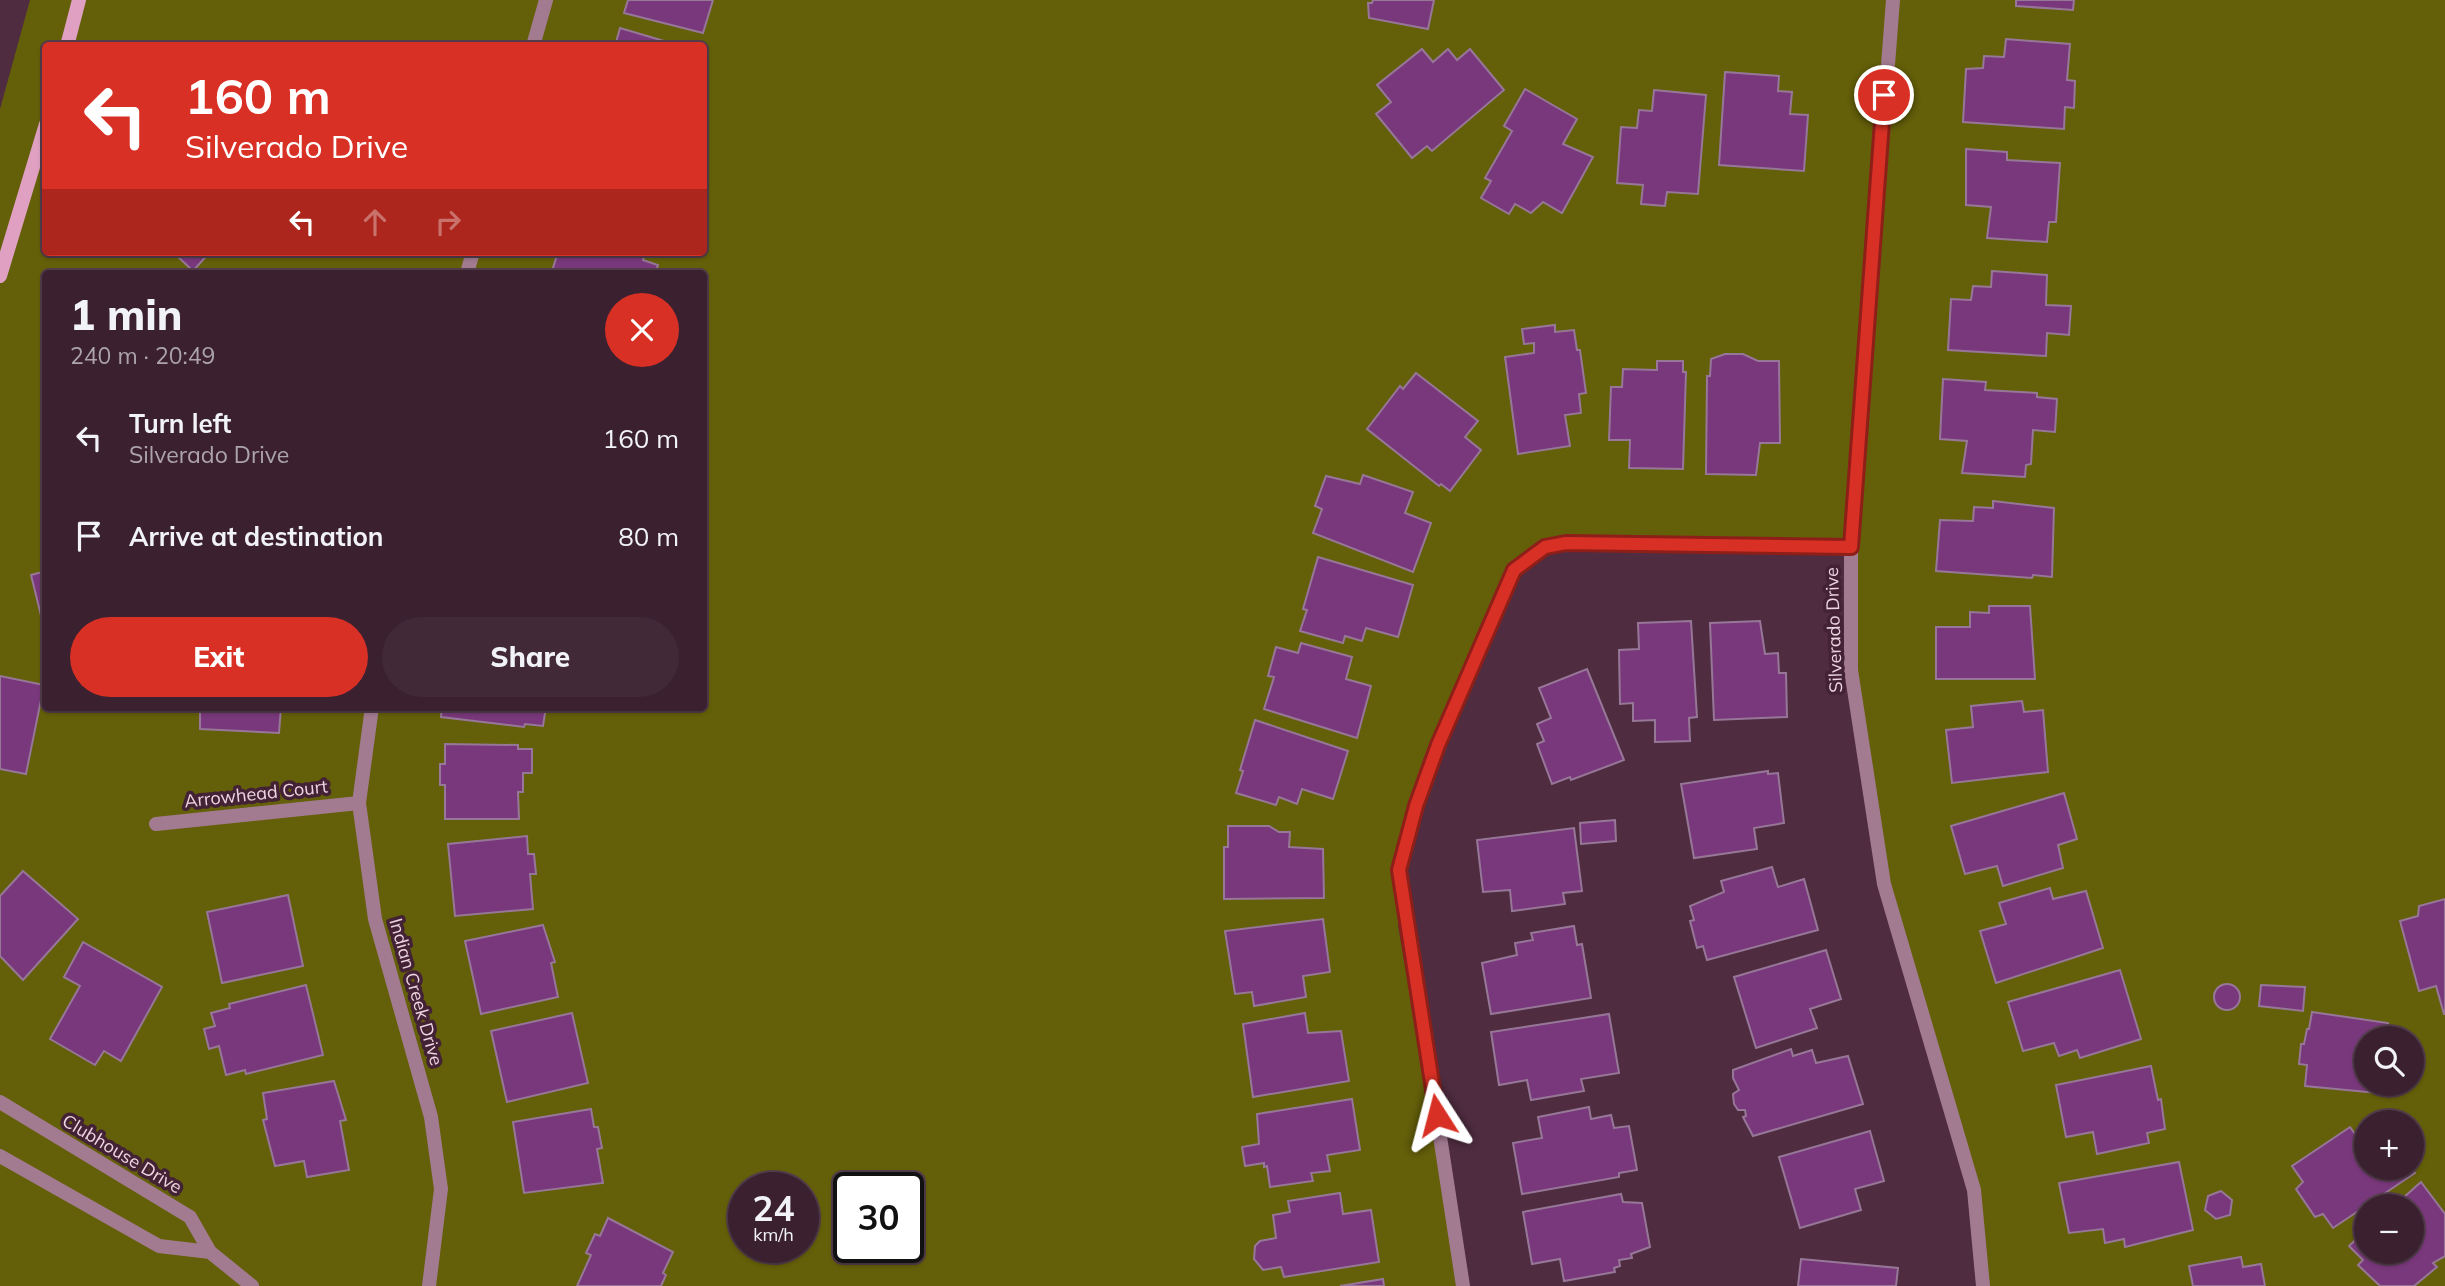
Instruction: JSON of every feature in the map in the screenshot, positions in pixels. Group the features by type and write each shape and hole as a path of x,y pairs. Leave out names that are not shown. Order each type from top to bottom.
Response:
{"main road":[{"path":"68,42 79,0"},
{"path":"0,276 42,137"}],"street":[{"path":"534,42 547,0"},
{"name":"Silverado Drive","path":"1893,0 1851,547 1851,670 1879,857 1916,998 1974,1190 1983,1286"},
{"path":"1463,1286 1399,870 1416,806 1438,745 1514,570 1545,547 1566,543 1851,547"},
{"name":"Indian Creek Drive","path":"371,711 359,803 375,919 431,1117 441,1189 429,1286"},
{"name":"Arrowhead Court","path":"156,824 359,803"},
{"name":"Clubhouse Drive","path":"0,1102 190,1217 210,1252 252,1286"},
{"path":"0,1156 159,1246 210,1252"}],"shaded area":[{"path":"30,0 2445,0 2445,1286 1982,1286 1980,1220 1863,780 1852,547 1560,542 1511,577 1427,750 1408,803 1398,859 1398,925 1460,1286 0,1286 0,109"}],"building":[{"path":"628,0 713,0 703,33 624,13"},
{"path":"1373,0 1434,0 1428,29 1369,18 1368,3"},
{"path":"2016,0 2074,0 2073,10 2016,6"},
{"path":"620,28 667,42 616,42"},
{"path":"2006,39 2070,44 2067,80 2075,81 2074,108 2065,107 2064,129 1963,122 1966,69 1983,68 1984,56 2004,57"},
{"path":"1422,49 1433,62 1448,49 1457,60 1470,49 1504,90 1432,151 1427,146 1412,158 1376,114 1391,102 1377,85"},
{"path":"1725,72 1779,76 1778,91 1792,92 1790,114 1808,115 1804,171 1719,165"},
{"path":"1525,89 1577,119 1563,144 1593,157 1562,213 1543,202 1531,213 1515,204 1509,214 1481,198 1491,181 1485,178 1512,131 1504,126"},
{"path":"1654,90 1706,95 1698,194 1667,192 1665,206 1641,204 1643,185 1617,183 1621,127 1637,128 1639,110 1652,111"},
{"path":"1966,149 2007,152 2007,160 2060,163 2056,222 2049,222 2047,242 1987,238 1991,207 1966,205"},
{"path":"177,256 206,256 192,270"},
{"path":"557,256 644,256 643,260 658,265 656,270 552,270"},
{"path":"1992,271 2047,275 2046,305 2071,306 2069,335 2047,333 2046,356 1948,350 1951,299 1971,300 1973,286 1991,287"},
{"path":"1555,325 1555,332 1574,330 1577,350 1580,350 1586,393 1579,394 1581,413 1565,415 1570,446 1518,454 1505,357 1534,353 1534,343 1524,344 1522,329"},
{"path":"1725,354 1743,354 1758,361 1779,361 1780,443 1760,443 1756,475 1706,474 1707,376 1710,376 1711,359"},
{"path":"1657,361 1683,361 1683,372 1686,372 1683,469 1629,468 1630,440 1609,440 1611,387 1622,387 1623,369 1657,370"},
{"path":"1416,373 1478,421 1465,437 1481,450 1450,491 1441,484 1439,486 1367,429 1400,386 1403,389"},
{"path":"1943,379 1986,382 1985,390 2037,393 2037,397 2057,399 2055,432 2033,430 2031,464 2026,465 2025,477 1962,473 1967,441 1940,439"},
{"path":"1363,475 1413,492 1405,513 1431,523 1413,572 1313,533 1322,509 1315,506 1326,476 1360,484"},
{"path":"1993,501 2054,508 2052,577 1936,571 1940,520 1973,521 1974,507 1993,508"},
{"path":"1318,557 1413,585 1398,637 1366,628 1362,641 1345,636 1343,643 1300,631 1307,610 1303,609"},
{"path":"42,572 42,620 31,575"},
{"path":"1989,606 2030,606 2035,679 1936,679 1936,627 1970,627 1970,612 1989,613"},
{"path":"1691,621 1697,717 1689,718 1690,741 1655,742 1655,720 1633,721 1633,703 1620,704 1619,650 1639,649 1638,623"},
{"path":"1760,621 1765,654 1778,653 1779,673 1786,673 1787,717 1714,720 1710,623"},
{"path":"1301,643 1352,657 1346,679 1371,686 1357,738 1264,709 1274,677 1268,676 1276,647 1298,653"},
{"path":"1587,669 1624,760 1571,780 1570,777 1552,784 1537,744 1544,741 1537,724 1551,718 1539,688"},
{"path":"0,676 42,685 26,774 0,769"},
{"path":"2022,701 2024,712 2043,710 2048,772 1952,783 1946,730 1973,727 1971,706"},
{"path":"200,711 281,711 279,733 200,729"},
{"path":"442,711 545,711 543,726 525,724 524,727 441,717"},
{"path":"1255,720 1348,751 1333,799 1302,789 1297,804 1279,797 1276,805 1236,793"},
{"path":"445,744 518,745 518,749 532,749 532,773 523,773 523,792 518,792 519,819 445,819 445,785 440,785 440,764 445,764"},
{"path":"1768,771 1768,774 1778,773 1784,823 1754,828 1757,849 1694,858 1681,784"},
{"path":"2064,793 2077,839 2058,845 2063,868 2003,886 1997,866 1965,874 1951,826"},
{"path":"1615,820 1616,841 1581,844 1580,823"},
{"path":"1228,826 1269,826 1279,832 1290,832 1289,847 1323,849 1324,898 1224,899 1224,847 1228,847"},
{"path":"1574,828 1582,891 1563,893 1565,904 1512,911 1510,890 1483,892 1477,840"},
{"path":"527,836 528,854 534,854 536,874 530,874 533,909 455,916 448,844"},
{"path":"1772,867 1778,887 1804,879 1818,930 1707,960 1703,946 1697,948 1690,921 1694,920 1690,906 1724,892 1721,881"},
{"path":"23,871 78,919 23,980 0,956 0,896"},
{"path":"2050,888 2053,899 2086,891 2103,948 1996,983 1980,931 2006,924 1999,903"},
{"path":"288,895 303,966 222,983 207,912"},
{"path":"2445,899 2444,1014 2436,986 2419,991 2400,921 2418,916 2419,906"},
{"path":"1323,919 1330,972 1303,976 1306,997 1254,1006 1252,992 1235,994 1225,931"},
{"path":"543,925 555,962 551,963 558,997 481,1014 465,941"},
{"path":"1574,926 1577,945 1582,944 1591,998 1491,1014 1482,963 1517,955 1515,943 1533,940 1531,933"},
{"path":"83,942 162,987 121,1061 104,1051 95,1065 50,1039 80,986 64,977"},
{"path":"1826,950 1841,999 1810,1009 1817,1028 1756,1048 1734,977"},
{"path":"2120,970 2141,1039 2080,1058 2077,1050 2059,1056 2054,1043 2023,1051 2008,1002"},
{"path":"2227,984 2237,987 2240,997 2237,1007 2227,1010 2217,1007 2214,997 2217,987"},
{"path":"306,985 323,1055 246,1074 245,1070 226,1075 219,1046 209,1049 204,1029 215,1026 211,1013 230,1008 229,1004"},
{"path":"2261,985 2305,987 2303,1011 2259,1006"},
{"path":"2312,1012 2388,1023 2388,1026 2354,1026 2354,1091 2305,1086 2307,1065 2299,1064 2301,1044 2304,1044"},
{"path":"572,1013 588,1083 507,1102 491,1031"},
{"path":"1305,1013 1308,1033 1341,1031 1349,1081 1253,1097 1243,1024"},
{"path":"1609,1014 1619,1073 1581,1079 1584,1091 1531,1100 1527,1080 1499,1085 1491,1032"},
{"path":"1791,1049 1793,1056 1812,1050 1816,1063 1848,1056 1863,1104 1753,1136 1743,1117 1746,1116 1745,1110 1738,1110 1734,1104 1733,1094 1739,1090 1733,1078 1733,1070"},
{"path":"2151,1066 2158,1100 2161,1099 2165,1129 2147,1133 2149,1143 2097,1154 2093,1132 2066,1137 2056,1085"},
{"path":"334,1081 346,1120 340,1121 349,1170 307,1177 304,1161 275,1166 263,1120 267,1119 263,1093"},
{"path":"1352,1099 1360,1150 1327,1155 1330,1171 1311,1173 1313,1181 1270,1187 1267,1166 1264,1167 1264,1163 1245,1166 1242,1147 1259,1144 1257,1114"},
{"path":"1589,1107 1591,1119 1611,1115 1614,1128 1629,1126 1637,1170 1619,1173 1619,1177 1522,1194 1513,1143 1542,1138 1538,1117"},
{"path":"591,1109 602,1148 597,1149 603,1183 524,1193 513,1122"},
{"path":"2350,1127 2354,1133 2354,1180 2405,1180 2384,1194 2354,1194 2354,1214 2333,1228 2323,1214 2315,1217 2296,1189 2303,1182 2292,1166"},
{"path":"1870,1131 1884,1181 1855,1189 1861,1210 1800,1228 1779,1157"},
{"path":"2179,1162 2193,1230 2125,1247 2124,1239 2105,1243 2103,1229 2069,1233 2059,1183"},
{"path":"2421,1182 2445,1214 2445,1256 2433,1263 2437,1267 2414,1286 2380,1286 2359,1264 2424,1264 2424,1194 2408,1194"},
{"path":"2221,1191 2232,1200 2230,1215 2216,1219 2205,1210 2208,1196"},
{"path":"1340,1193 1343,1214 1371,1210 1379,1262 1284,1277 1281,1267 1263,1270 1254,1259 1255,1246 1260,1241 1276,1238 1273,1215 1290,1212 1288,1201"},
{"path":"1621,1194 1623,1202 1642,1203 1650,1247 1631,1254 1632,1258 1619,1260 1620,1266 1614,1268 1615,1272 1564,1281 1560,1259 1532,1264 1523,1212"},
{"path":"608,1218 673,1252 663,1273 666,1275 661,1286 577,1286 591,1255 586,1253 595,1234 600,1236"},
{"path":"2241,1257 2243,1267 2261,1264 2265,1286 2193,1286 2189,1266"},
{"path":"1801,1259 1898,1268 1896,1286 1798,1286"},
{"path":"1383,1279 1384,1286 1340,1286"}],"route":[{"path":"1437,1115 1399,870 1416,806 1438,745 1514,570 1545,547 1566,543 1734,548 1851,547 1884,95"}]}
